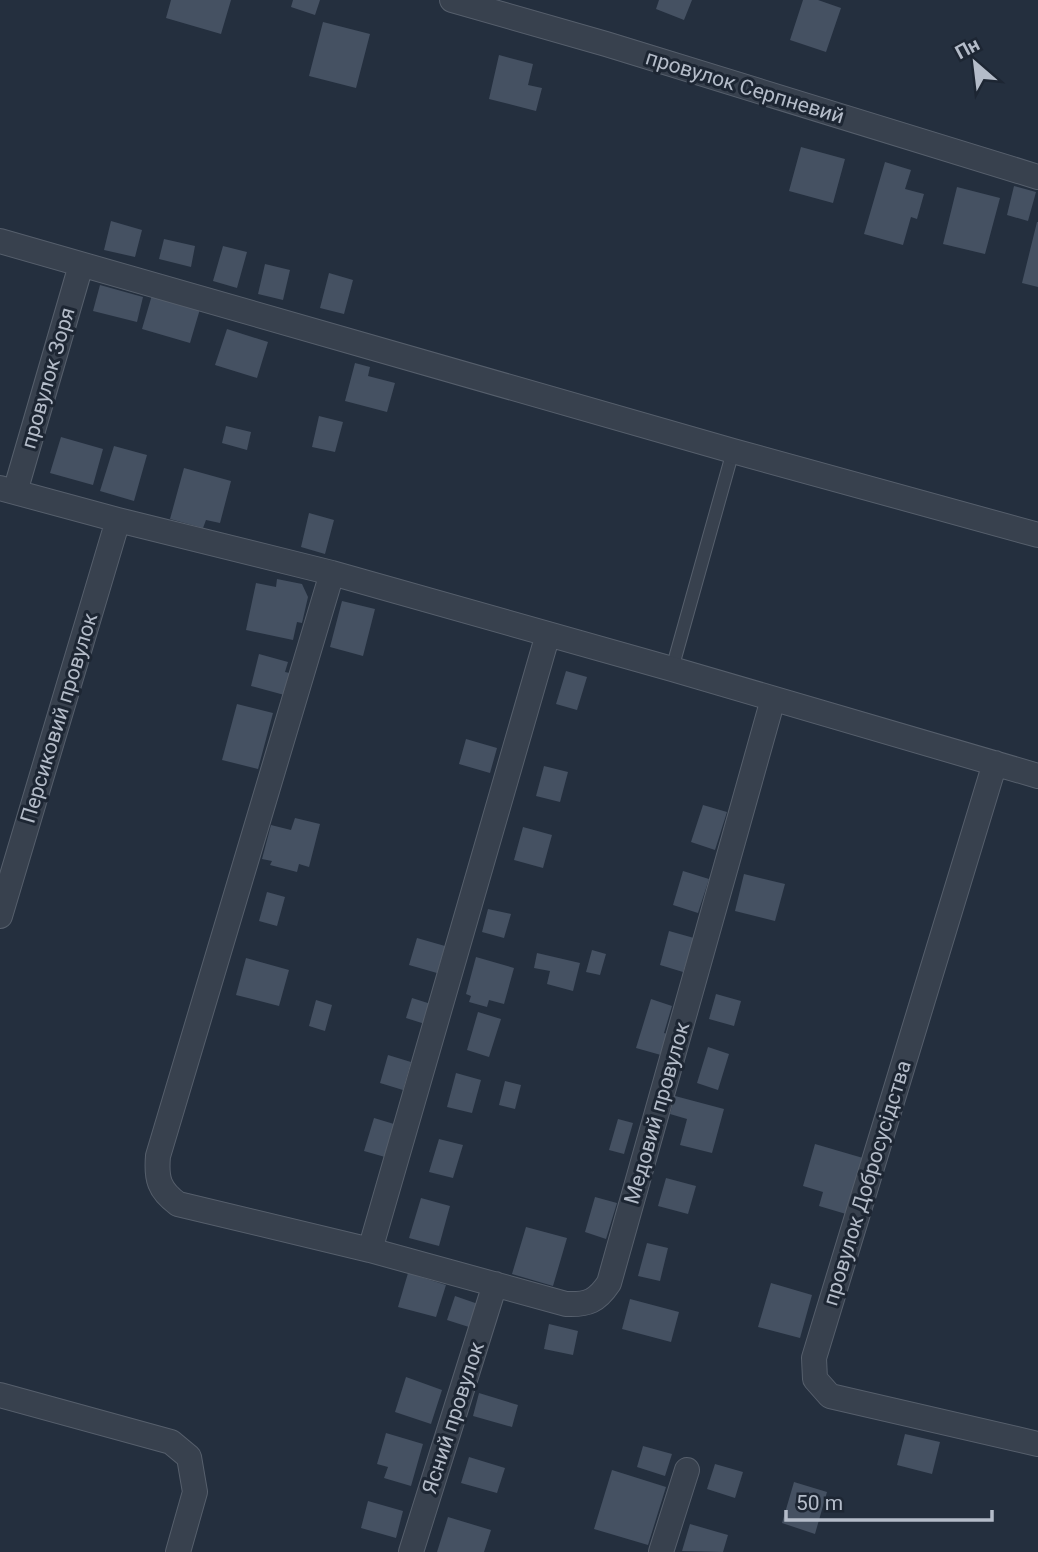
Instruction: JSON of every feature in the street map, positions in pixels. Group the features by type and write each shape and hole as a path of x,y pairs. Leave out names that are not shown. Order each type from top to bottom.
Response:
{"street":[{"name":"провулок Серпневий","path":"452,0 606,44 1038,177"},
{"path":"0,241 733,451 1038,535"},
{"name":"провулок Зоря","path":"8,490 81,265"},
{"path":"8,490 332,573 1038,776"},
{"name":"Персиковий провулок","path":"0,916 118,520"},
{"name":"Медовий провулок","path":"332,573 158,1156 157,1173 161,1187 178,1203 566,1304 579,1305 593,1301 609,1283 774,699"},
{"path":"370,1251 548,634"},
{"name":"провулок Добросусідства","path":"995,763 814,1358 815,1378 830,1396 1038,1444"},
{"name":"Ясний провулок","path":"411,1552 495,1284"},
{"path":"0,1395 171,1442 189,1457 195,1492 178,1552"},
{"path":"662,1552 687,1470"}],"lane":[{"path":"672,669 733,451"}],"building":[{"path":"171,0 231,0 221,34 166,18"},
{"path":"293,0 320,0 315,15 291,7"},
{"path":"659,0 692,0 684,20 656,9"},
{"path":"803,0 818,0 841,8 826,52 790,40"},
{"path":"323,22 370,34 356,88 309,76"},
{"path":"499,55 533,64 528,85 542,88 536,111 489,99"},
{"path":"801,147 845,159 833,203 789,191"},
{"path":"885,162 911,170 905,189 924,194 917,219 911,217 903,245 864,234"},
{"path":"1014,186 1036,192 1028,221 1007,215"},
{"path":"957,187 1000,198 985,254 943,244"},
{"path":"111,221 142,230 135,257 104,250"},
{"path":"1038,222 1038,287 1022,283"},
{"path":"164,239 195,246 191,267 159,259"},
{"path":"223,246 247,252 237,288 213,281"},
{"path":"265,264 290,270 283,300 258,294"},
{"path":"329,273 353,280 344,314 320,308"},
{"path":"100,285 143,297 137,322 93,311"},
{"path":"152,295 200,309 190,343 142,329"},
{"path":"227,329 268,342 257,378 215,365"},
{"path":"355,363 370,367 368,376 395,383 387,412 345,401"},
{"path":"319,416 343,422 335,452 312,447"},
{"path":"226,426 251,432 247,450 222,443"},
{"path":"61,437 103,449 93,485 50,473"},
{"path":"114,446 147,455 134,501 100,491"},
{"path":"184,468 231,481 220,523 206,520 203,528 170,519"},
{"path":"309,513 334,520 325,554 301,547"},
{"path":"277,579 302,584 308,597 302,623 297,622 293,640 246,630 256,583 276,587"},
{"path":"342,601 375,609 363,656 330,647"},
{"path":"259,654 288,662 285,672 294,674 288,696 251,686"},
{"path":"566,671 587,677 577,710 556,704"},
{"path":"237,704 273,713 258,769 222,760"},
{"path":"466,739 497,748 490,773 459,764"},
{"path":"544,766 568,772 560,802 536,796"},
{"path":"703,805 727,812 715,850 691,842"},
{"path":"295,818 320,824 309,867 299,864 297,872 270,865 272,861 262,859 271,825 291,830"},
{"path":"523,827 552,835 543,868 514,860"},
{"path":"683,871 709,879 698,913 673,905"},
{"path":"744,874 785,884 775,921 735,911"},
{"path":"267,892 285,897 277,926 259,921"},
{"path":"488,909 511,914 504,938 482,932"},
{"path":"669,931 694,938 683,972 660,965"},
{"path":"417,938 445,946 437,973 409,965"},
{"path":"592,950 606,954 600,975 586,972"},
{"path":"537,953 580,963 573,991 547,984 550,971 534,968"},
{"path":"476,957 514,968 504,1004 489,1000 487,1007 469,1002 471,996 466,994"},
{"path":"246,958 289,970 279,1006 236,995"},
{"path":"716,994 741,1001 734,1026 709,1019"},
{"path":"412,998 431,1004 425,1024 406,1018"},
{"path":"651,999 672,1006 664,1033 674,1036 668,1057 636,1048"},
{"path":"316,1000 332,1005 325,1031 309,1026"},
{"path":"478,1012 501,1019 489,1057 467,1050"},
{"path":"708,1047 729,1054 718,1090 697,1083"},
{"path":"388,1055 411,1062 403,1090 380,1083"},
{"path":"456,1073 481,1080 472,1113 447,1107"},
{"path":"505,1081 521,1085 515,1109 499,1105"},
{"path":"675,1096 724,1109 712,1153 680,1145 687,1119 670,1114"},
{"path":"374,1118 394,1124 385,1157 364,1151"},
{"path":"618,1119 633,1123 624,1154 609,1150"},
{"path":"439,1139 463,1145 453,1178 429,1172"},
{"path":"815,1144 863,1158 846,1214 819,1206 823,1192 803,1186"},
{"path":"666,1178 696,1186 688,1214 658,1206"},
{"path":"595,1197 617,1203 606,1239 585,1232"},
{"path":"421,1198 450,1206 439,1246 409,1238"},
{"path":"526,1227 567,1238 553,1286 512,1274"},
{"path":"647,1243 668,1248 660,1281 638,1276"},
{"path":"408,1273 446,1285 436,1317 398,1307"},
{"path":"771,1283 812,1295 800,1338 758,1327"},
{"path":"455,1296 481,1305 472,1328 447,1320"},
{"path":"630,1299 679,1312 671,1342 622,1329"},
{"path":"549,1324 578,1331 573,1355 544,1349"},
{"path":"406,1377 442,1390 431,1424 395,1412"},
{"path":"479,1393 518,1405 512,1427 473,1416"},
{"path":"386,1433 423,1444 411,1486 384,1478 388,1467 377,1464"},
{"path":"905,1434 940,1442 932,1474 897,1465"},
{"path":"643,1446 672,1454 665,1476 637,1467"},
{"path":"469,1457 505,1468 497,1493 461,1483"},
{"path":"715,1464 743,1472 735,1498 707,1489"},
{"path":"612,1470 666,1487 648,1545 594,1529"},
{"path":"794,1482 827,1492 815,1534 782,1523"},
{"path":"368,1501 403,1511 396,1538 361,1528"},
{"path":"448,1517 491,1530 484,1552 437,1552"},
{"path":"690,1524 728,1535 723,1552 682,1551"}]}
